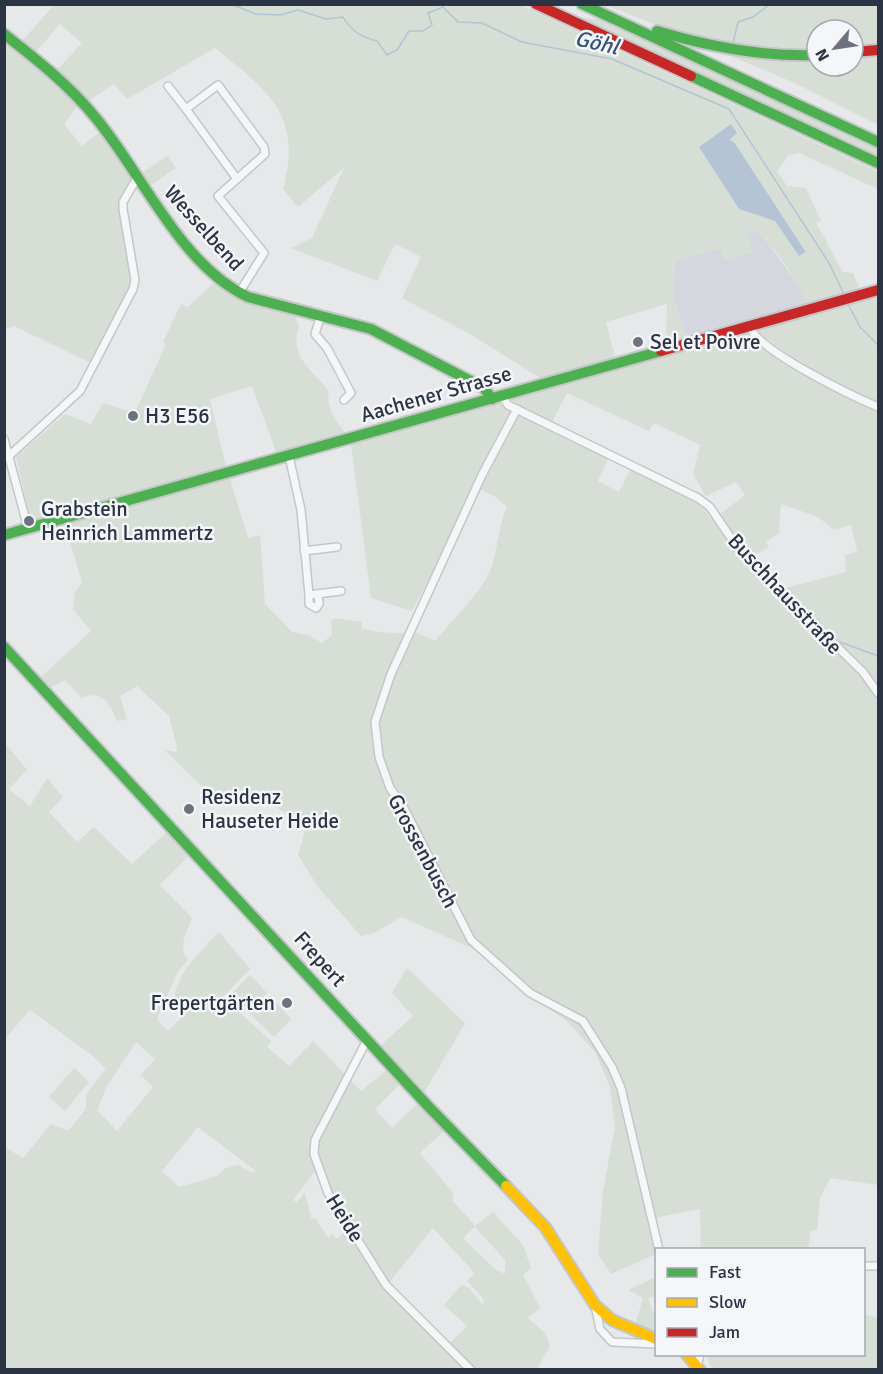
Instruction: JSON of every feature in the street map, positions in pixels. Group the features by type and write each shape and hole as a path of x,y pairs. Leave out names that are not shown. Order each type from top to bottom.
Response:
{"main road":[{"path":"536,4 879,163"},
{"path":"582,4 623,22 691,42 732,51 772,56 805,55"},
{"path":"638,27 730,73 879,142"},
{"name":"Wesselbend","path":"4,34 81,100 107,131 164,215 210,268 239,293 371,329 484,388 497,398"},
{"name":"Aachener Strasse","path":"4,535 879,290"},
{"name":"Frepert","path":"4,647 367,1040 545,1227 595,1305 612,1320 655,1338"},
{"path":"688,1356 699,1368"}],"street":[{"path":"186,109 218,85 260,139 265,154 218,196 264,253 239,293"},
{"path":"168,86 237,179"},
{"path":"10,455 80,391 133,289 135,280 123,202 138,178"},
{"path":"321,315 316,326 316,339 327,348 351,393 344,400"},
{"path":"750,327 755,336 806,370 879,408"},
{"name":"Buschhausstraße","path":"497,398 699,498 710,507 741,554 863,672 879,693"},
{"name":"Grossenbusch","path":"517,409 482,475 391,674 375,722 379,757 390,788 404,808 471,940 530,993 583,1022 612,1067 621,1088 659,1248"},
{"path":"4,439 28,528"},
{"path":"289,456 301,510 309,604 316,608 319,604 318,594"},
{"path":"304,550 337,547"},
{"path":"309,595 341,591"},
{"name":"Heide","path":"367,1040 315,1140 314,1154 328,1192 386,1285 471,1370"},
{"name":"Frepert","path":"595,1305 600,1329 612,1341 655,1344"}],"shaded area":[{"path":"54,5 521,5 878,172 878,189 799,153 788,156 777,171 787,186 806,188 821,221 816,223 843,272 853,273 859,287 857,292 807,307 793,277 773,249 758,233 745,233 754,252 726,260 721,248 675,261 673,298 688,339 666,345 667,304 606,322 616,360 542,379 470,334 402,298 421,257 395,244 377,281 291,248 312,238 344,168 298,207 283,189 288,163 288,142 284,123 276,107 251,78 215,48 127,99 114,84 87,102 55,72 82,43 60,24 35,53 22,41","holes":["736,133 729,140 734,142 806,251 799,256 775,220 739,209 699,147"]},
{"path":"606,5 878,5 878,45 865,46 865,18 805,18 805,48 722,44 669,30"},
{"path":"584,18 609,20 878,146 878,158 612,35"},
{"path":"4,40 79,104 64,124 82,146 103,130 138,184 125,205 133,281 89,362 14,326 5,329"},
{"path":"878,54 878,125 795,83 728,55 805,58 805,78 865,78 865,55"},
{"path":"167,156 176,168 151,185 142,173"},
{"path":"744,233 758,233 767,242 801,288 807,307 688,339 673,298 675,261 721,248 726,260 753,252"},
{"path":"218,279 294,313 299,326 297,347 300,355 329,391 330,409 347,435 277,454 252,386 210,399 226,467 31,522 16,457 65,414 91,424 103,403 135,413 166,344 163,342 181,304 188,307"},
{"path":"878,295 878,405 807,368 757,332 842,304"},
{"path":"746,334 822,384 878,411 878,1185 830,1178 820,1198 817,1230 811,1230 808,1248 701,1248 700,1209 648,1219 655,1254 611,1274 598,1254 603,1191 615,1126 610,1087 595,1052 567,1021 526,993 474,949 401,917 374,933 361,936 318,887 298,855 307,824 243,790 219,803 165,750 176,752 177,747 169,716 137,686 120,696 127,719 117,721 108,704 100,697 95,695 82,698 65,680 50,688 40,678 91,631 73,609 75,592 82,582 65,525 230,479 248,538 260,535 265,604 292,632 308,635 322,643 332,635 331,621 335,618 362,622 361,628 373,631 415,632 435,641 473,597 490,571 501,522 507,507 496,497 480,489 514,416 519,415 608,459 598,481 619,492 631,469 701,505 739,555 782,589 846,572 845,555 857,552 851,525 834,530 818,517 781,504 779,534 766,541 769,548 749,557 719,515 745,495 736,482 706,496 693,474 700,445 654,423 649,431 567,393 551,424 507,401"},
{"path":"496,401 511,412 478,488 412,611 371,598 351,444"},
{"path":"5,743 27,770 9,789 30,806 47,778 63,797 49,812 77,842 94,827 132,864 169,830 191,853 160,885 192,918 183,945 188,960 178,971 157,1019 168,1031 185,1014 174,1003 179,982 190,964 219,932 250,969 223,997 271,1041 267,1047 289,1066 313,1041 345,1074 310,1145 316,1170 293,1200 297,1202 305,1192 311,1218 316,1219 328,1238 332,1234 337,1239 349,1227 381,1283 465,1369 5,1369 5,1147 23,1158 51,1124 68,1131 86,1109 86,1094 106,1069 93,1056 30,1010 5,1039","holes":["136,1042 155,1059 141,1075 153,1087 117,1131 97,1110 107,1086","198,1127 256,1171 253,1173 238,1165 224,1169 217,1176 179,1187 162,1171"]},
{"path":"407,968 465,1023 424,1093 380,1046 413,1016 392,993"},
{"path":"250,975 267,993 264,996 271,1004 275,1001 291,1019 274,1037 230,995"},
{"path":"74,1068 89,1082 65,1111 49,1097"},
{"path":"387,1070 400,1084 375,1109 392,1128 418,1103 444,1131 420,1153 454,1194 452,1200 475,1226 493,1212 523,1245 531,1268 523,1275 540,1308 528,1318 545,1333 550,1345 537,1369 474,1369 449,1344 467,1326 444,1305 461,1285 469,1288 482,1304 485,1301 467,1281 474,1274 471,1269 433,1228 388,1284 332,1191 318,1153 318,1140 349,1079 361,1091","holes":["475,1227 505,1260 505,1274 496,1270 463,1238"]},
{"path":"655,1277 655,1296 648,1299 655,1317 655,1335 635,1326 643,1298 628,1290"},
{"path":"865,1314 878,1318 878,1369 712,1369 706,1356 865,1356"}],"water":[{"path":"731,124 737,133 729,140 734,142 806,252 799,256 775,221 739,209 699,147"}],"waterway":[{"name":"Göhl","path":"231,4 256,14 280,15 298,10 326,19 343,17 357,33 377,41 387,55 397,50 409,31 423,31 432,25 428,13 443,7 458,22 482,23 522,42 612,59 729,109 829,263 844,294"},
{"path":"733,43 738,22 753,17 770,4"},
{"name":"Göhl","path":"848,304 860,327 878,345"},
{"path":"840,642 878,656"}],"traffic: fast":[{"path":"582,4 878,142"},
{"path":"657,31 736,50 805,55"},
{"path":"4,34 52,73 85,105 182,241 224,282 248,297 371,329 484,388 492,399"},
{"path":"691,76 878,163"},
{"path":"4,535 661,351"},
{"path":"4,647 428,1106 506,1186"}],"traffic: slow":[{"path":"506,1186 545,1227 595,1305 612,1320 655,1339"},
{"path":"688,1356 700,1370"}],"traffic: jam":[{"path":"536,4 691,76"},
{"path":"865,51 878,50"},
{"path":"661,351 878,290"}],"place":[{"name":"Sel et Poivre","path":"638,342"},
{"name":"H3 E56","path":"133,416"},
{"name":"Grabstein Heinrich Lammertz","path":"29,521"},
{"name":"Residenz Hauseter Heide","path":"189,809"},
{"name":"Frepertgärten","path":"287,1003"}]}
